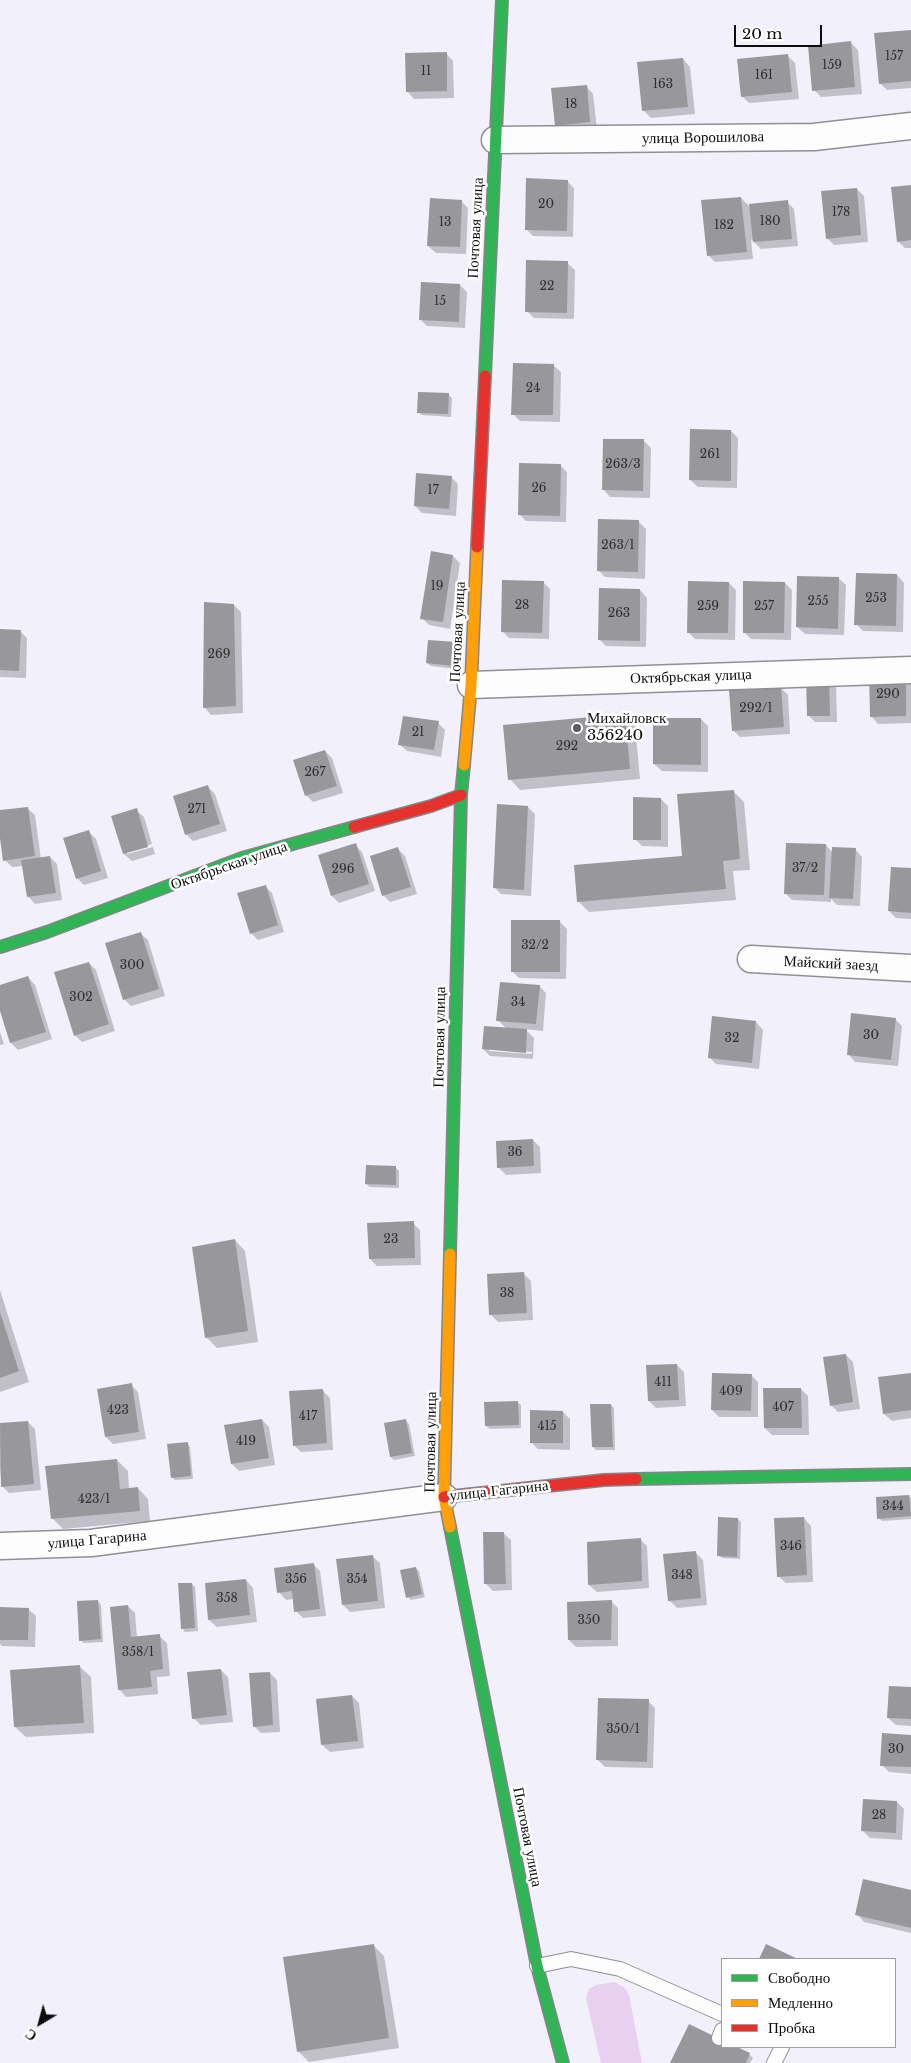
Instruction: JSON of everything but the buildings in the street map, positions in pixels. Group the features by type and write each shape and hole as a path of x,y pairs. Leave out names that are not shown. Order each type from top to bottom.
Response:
{"main road":[{"name":"Почтовая улица","path":"502,0 471,684 461,795 444,1497 537,1966 563,2063"},
{"name":"Октябрьская улица","path":"0,947 47,932 242,858 431,806 461,795"},
{"name":"улица Гагарина","path":"444,1497 604,1480 911,1474"}],"street":[{"name":"улица Ворошилова","path":"495,140 814,137 911,126"},
{"name":"Октябрьская улица","path":"471,684 911,670"},
{"name":"Майский заезд","path":"752,959 911,968"},
{"name":"улица Гагарина","path":"0,1546 90,1544 444,1497"}],"lane":[{"path":"537,1966 571,1958 620,1968 721,2014"},
{"path":"774,2063 782,2048"}],"shaded area":[{"path":"614,1982 624,1987 629,1995 642,2063 601,2063 586,1998 589,1989 596,1985"}],"traffic: fast":[{"path":"485,376 502,0"},
{"path":"450,1254 461,795 464,765"},
{"path":"0,947 47,932 242,858 354,827"},
{"path":"636,1479 911,1474"},
{"path":"450,1527 537,1966 563,2063"}],"traffic: slow":[{"path":"464,765 471,685 477,547"},
{"path":"450,1254 444,1497 450,1527"}],"traffic: jam":[{"path":"477,547 485,376"},
{"path":"354,827 431,806 461,795"},
{"path":"444,1497 604,1480 636,1479"}],"place":[{"name":"Михайловск 356240","path":"577,728"}]}
